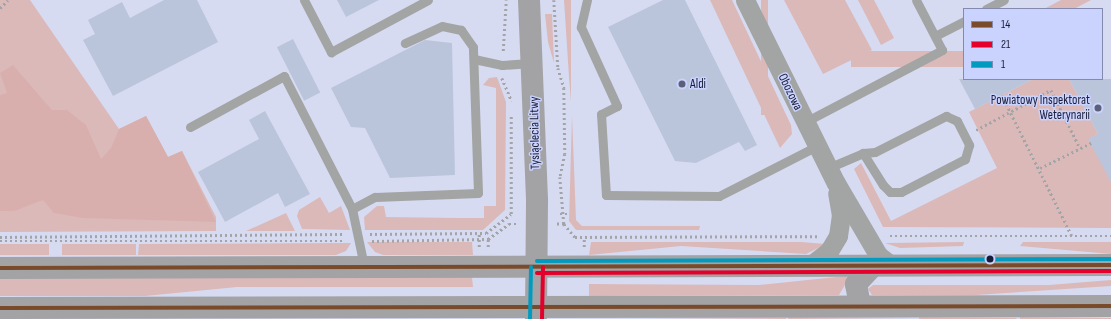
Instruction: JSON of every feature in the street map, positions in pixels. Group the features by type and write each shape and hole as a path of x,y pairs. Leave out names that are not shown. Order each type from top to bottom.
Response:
{"main road":[{"name":"Tysiąclecia Litwy","path":"529,0 534,63 537,312"},
{"path":"0,268 811,265 1111,266"},
{"path":"860,305 856,284 883,266"},
{"path":"0,308 286,313 537,312 860,305 1111,306"}],"street":[{"name":"Obozowa","path":"745,0 832,176 883,266"},
{"name":"Obozowa","path":"811,265 829,251 838,236 841,215 832,176"}],"lane":[{"path":"304,0 331,52 428,0"},
{"path":"587,0 581,27 617,106 601,114 606,195 719,196 817,146"},
{"path":"805,122 942,50 916,0"},
{"path":"988,8 1004,0"},
{"path":"935,36 963,22"},
{"path":"352,210 375,197 478,193 473,47 461,30 442,26 405,43"},
{"path":"474,59 502,65 534,63"},
{"path":"190,127 284,76 352,210 361,241 364,266"},
{"path":"832,176 863,153 875,152 946,116 957,121 969,145 965,159 901,192 890,192 883,185 863,153"}],"path":[{"path":"0,8 8,0"},
{"path":"972,132 1051,90 1080,148"},
{"path":"1002,95 1040,168 1072,236"},
{"path":"1040,168 1090,143"},
{"path":"0,241 361,241 488,239"}],"shaded area":[{"path":"0,0 30,0 119,129 146,116 168,157 182,151 216,217 216,231 0,232"},
{"path":"564,0 571,0 571,102 569,77"},
{"path":"710,0 732,0 791,125 792,134 780,148"},
{"path":"761,0 768,0 768,115 761,115"},
{"path":"784,0 845,0 872,50 823,74"},
{"path":"858,0 874,0 894,38 881,45"},
{"path":"1061,0 1091,0 1076,8 1046,8"},
{"path":"545,14 552,14 554,63 548,42"},
{"path":"851,51 963,51 963,67 851,67"},
{"path":"13,65 52,110 67,110 86,125 101,159 111,148 119,129 146,116 168,157 182,151 216,222 83,218 54,213 43,200 14,211 0,211 0,95 7,93 0,73"},
{"path":"497,77 506,102 505,210 483,230 365,230 364,217 377,206 384,206 386,217 484,218 484,206 496,206 496,88 483,85 489,78"},
{"path":"1031,80 1070,80 1098,134 1089,139 1111,169 1111,228 883,227 854,169 861,163 891,221 997,168 969,112"},
{"path":"572,115 576,220 582,226 700,226 699,230 576,230 569,221"},
{"path":"320,197 329,213 341,206 350,230 302,229 297,216 299,210"},
{"path":"286,213 295,231 246,231"},
{"path":"367,242 472,242 473,255 383,255 375,252"},
{"path":"591,242 801,242 826,244 806,254 681,246 589,255"},
{"path":"964,242 963,246 900,248 885,243"},
{"path":"1023,242 1111,242 1111,254 1020,246"},
{"path":"351,243 346,251 336,255 138,255 139,244"},
{"path":"0,244 49,244 49,255 0,255"},
{"path":"62,244 136,244 136,255 62,255"},
{"path":"846,276 849,278 839,295 589,296 589,284 759,285"},
{"path":"0,277 472,277 473,287 237,287 145,296 0,296"},
{"path":"1111,280 1111,286 976,295 872,295 868,289 873,285 1049,285"},
{"path":"789,317 916,318 788,319"},
{"path":"919,317 1016,318 1017,319 919,319"},
{"path":"1020,317 1111,318 1111,319 1020,319"},
{"path":"646,318 786,318 786,319"}],"building":[{"path":"164,0 197,0 218,42 113,96 83,40 95,34 88,20 122,2 130,18"},
{"path":"337,0 379,0 346,17"},
{"name":"Aldi","path":"663,0 685,0 757,145 745,151 739,142 696,163 675,161 608,27"},
{"path":"293,39 320,92 304,101 277,47"},
{"path":"425,40 452,43 455,175 390,178 365,128 351,127 331,88"},
{"name":"Powiatowy Inspektorat Weterynarii","path":"959,79 1031,80 975,109"},
{"name":"Powiatowy Inspektorat Weterynarii","path":"1111,79 1111,182 1088,139 1098,134 1070,80"},
{"path":"265,111 310,194 285,207 278,193 225,222 198,172 259,139 249,120"}],"transit line":[{"name":"1","path":"537,261 1111,259"},
{"name":"14","path":"0,268 1111,265"},
{"name":"1","path":"530,319 531,267"},
{"name":"21","path":"542,319 543,267"},
{"name":"21","path":"537,273 1111,271"},
{"name":"14","path":"0,308 1111,306"}],"place":[{"name":"Aldi","path":"682,84"},
{"name":"Powiatowy Inspektorat Weterynarii","path":"1098,108"}]}
